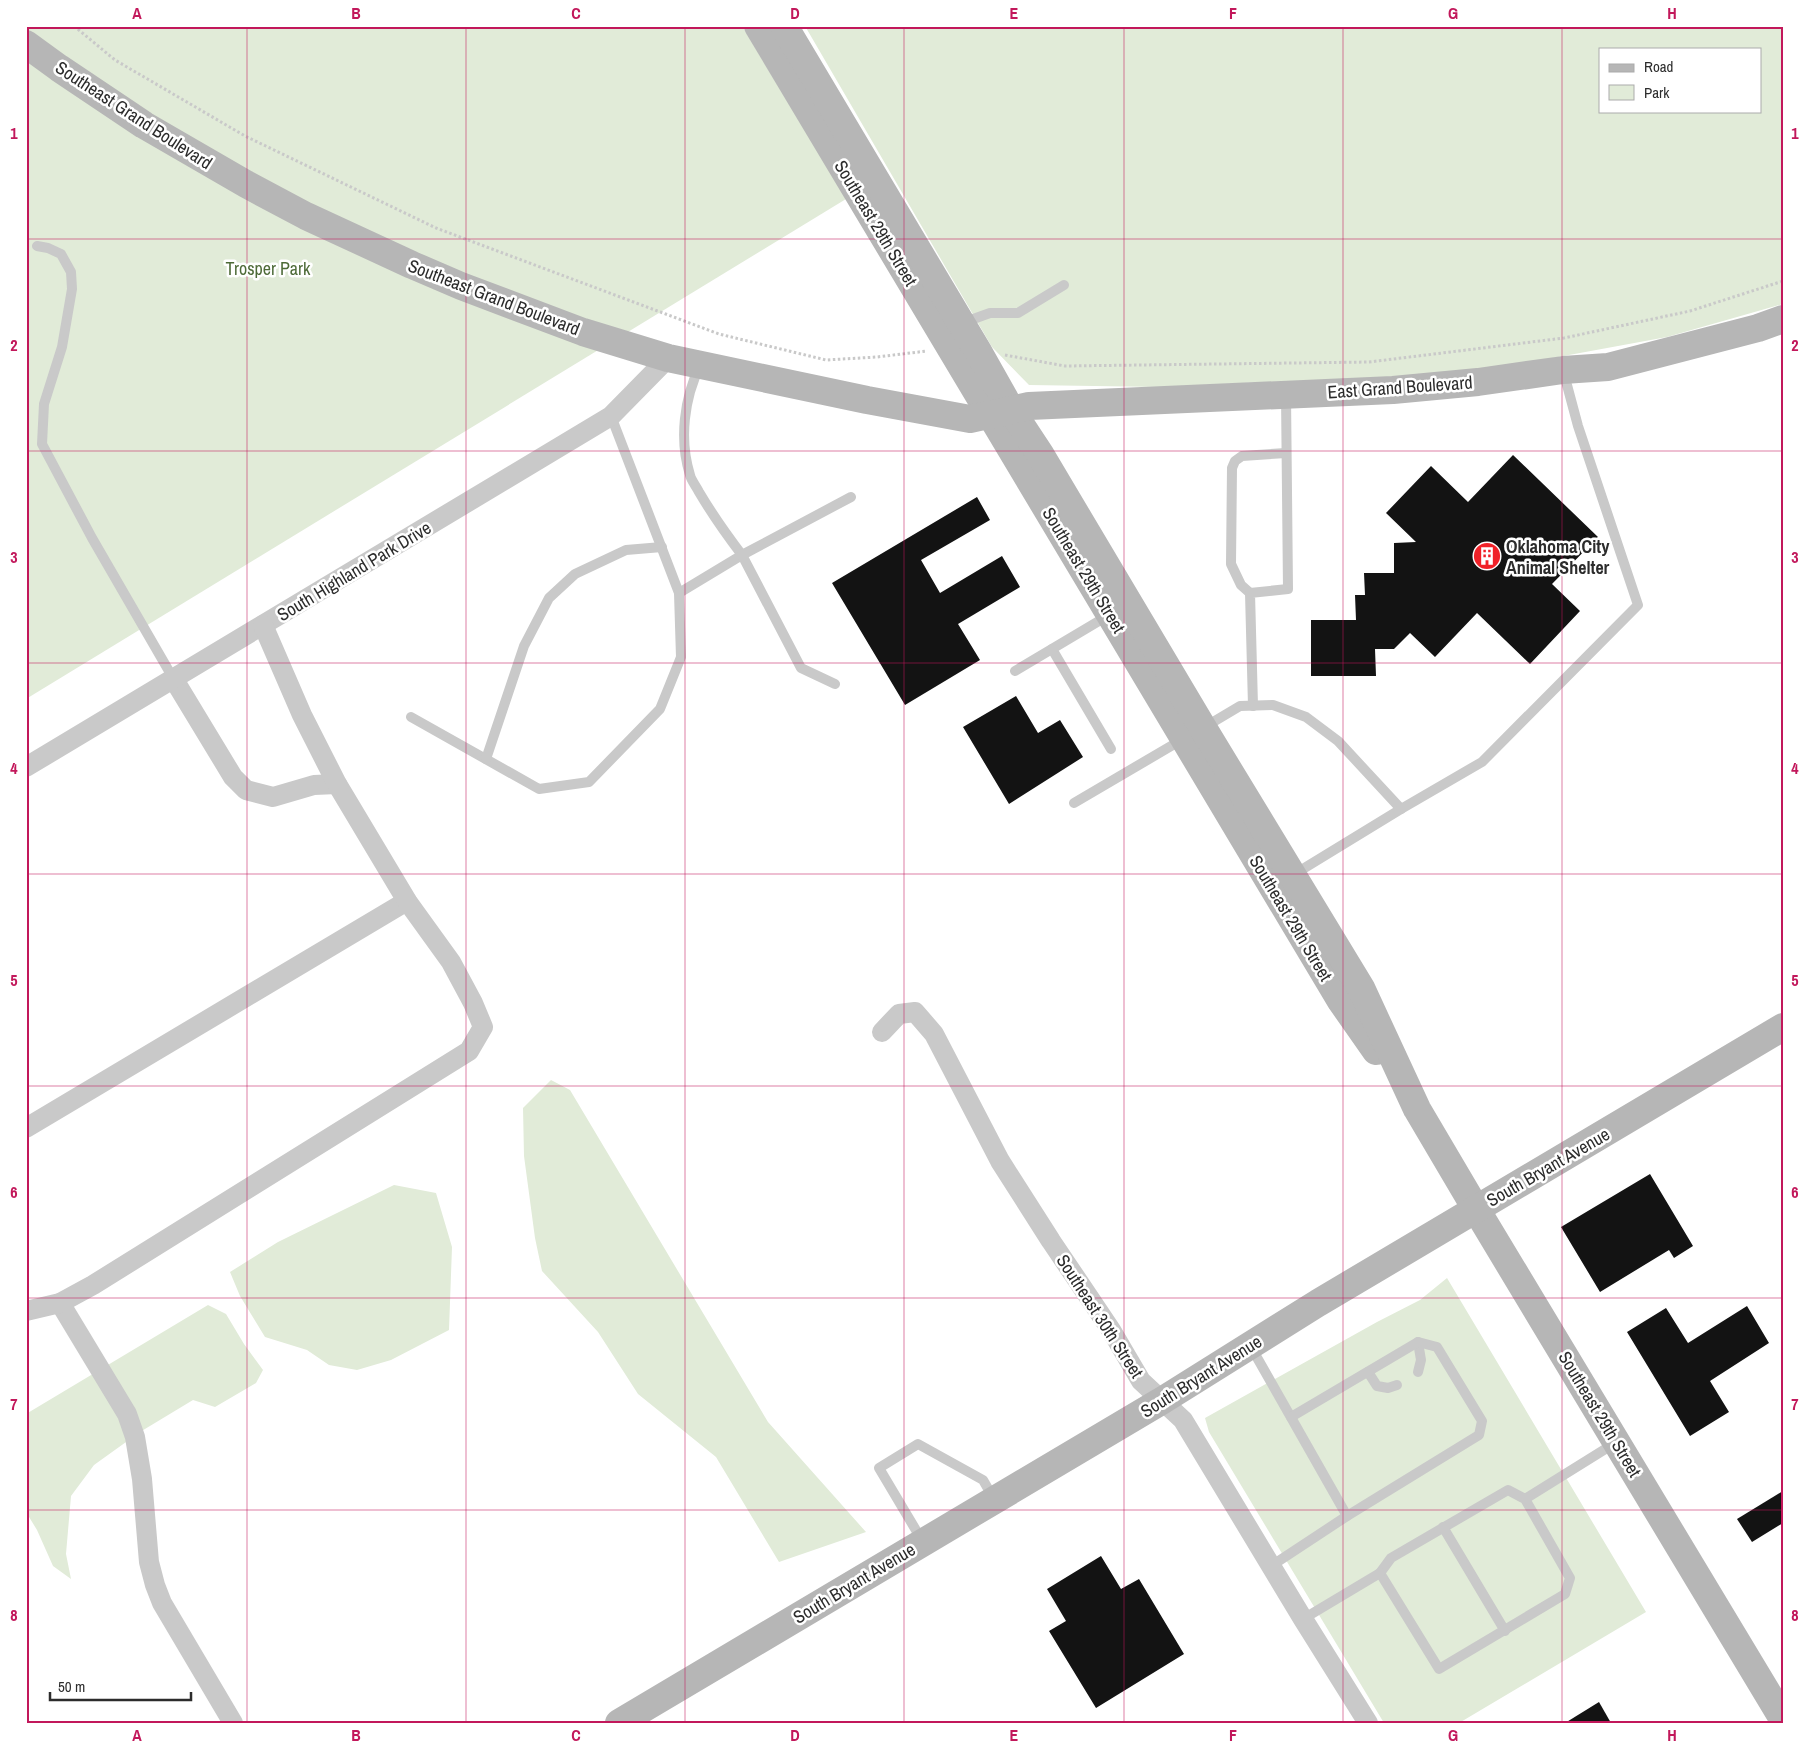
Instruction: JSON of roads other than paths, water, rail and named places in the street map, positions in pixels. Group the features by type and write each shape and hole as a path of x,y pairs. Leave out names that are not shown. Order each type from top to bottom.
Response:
{"main road":[{"name":"Southeast 29th Street","path":"758,26 1001,412 1110,614 1292,876 1361,988 1418,1109 1476,1209 1783,1719"},
{"name":"Southeast 29th Street","path":"784,26 962,323 1001,412 1040,454 1341,1001 1418,1109"},
{"name":"Southeast Grand Boulevard","path":"26,44 144,125 246,184 306,216 470,290 583,332 668,358 858,398 970,419 1001,412"},
{"name":"East Grand Boulevard","path":"1001,412 1028,406 1083,402 1412,388 1478,382 1563,370 1608,367 1758,328 1783,319"},
{"name":"South Bryant Avenue","path":"619,1723 1163,1400 1476,1209 1783,1027"}],"street":[{"name":"South Highland Park Drive","path":"26,767 611,416 668,358"},
{"path":"26,1311 60,1303 101,1280 469,1051 483,1028 473,1003 451,962 407,901 337,784 302,715 263,626"},
{"path":"173,678 233,777 246,790 273,797 314,785 337,784"},
{"path":"26,1128 407,901"},
{"name":"Southeast 30th Street","path":"882,1032 899,1014 916,1012 934,1034 1005,1169 1111,1330 1141,1381 1183,1420 1368,1723"},
{"path":"60,1303 126,1414 137,1446 150,1562 155,1585 162,1602 232,1723"}],"lane":[{"path":"37,246 48,248 61,254 71,272 72,289 62,348 44,404 42,444 92,538 173,678"},
{"path":"962,323 990,313 1018,313 1064,285"},
{"path":"700,364 693,379 688,400 684,438 690,475 712,515 742,555 801,668 835,684"},
{"path":"1292,876 1482,762 1638,605 1578,426 1563,370"},
{"path":"1286,394 1288,589 1250,592 1241,585 1231,564 1232,468 1235,460 1242,456 1286,453"},
{"path":"411,717 539,789 589,782 660,709 681,658 679,593 611,416"},
{"path":"679,593 742,555 851,497"},
{"path":"486,759 524,646 549,598 575,574 626,550 662,547"},
{"path":"1250,592 1253,706"},
{"path":"1015,671 1110,614"},
{"path":"1052,649 1111,749"},
{"path":"1074,803 1240,706 1273,705 1306,718 1338,741 1401,809"},
{"path":"1271,1566 1347,1516 1479,1436 1482,1421 1437,1347 1418,1342 1291,1416"},
{"path":"1418,1342 1422,1360 1418,1372"},
{"path":"1250,1346 1347,1516"},
{"path":"1368,1372 1377,1386 1388,1388 1397,1386"},
{"path":"1525,1499 1616,1442"},
{"path":"923,1542 879,1468 918,1444 982,1480 994,1500"},
{"path":"1303,1619 1380,1573 1391,1558 1508,1490 1525,1499 1570,1578 1565,1594 1439,1669 1380,1573"},
{"path":"1443,1527 1505,1631"}],"place":[{"name":"Oklahoma City Animal Shelter","path":"1487,556"}],"park label":[{"name":"Trosper Park","path":"268,268"}]}
